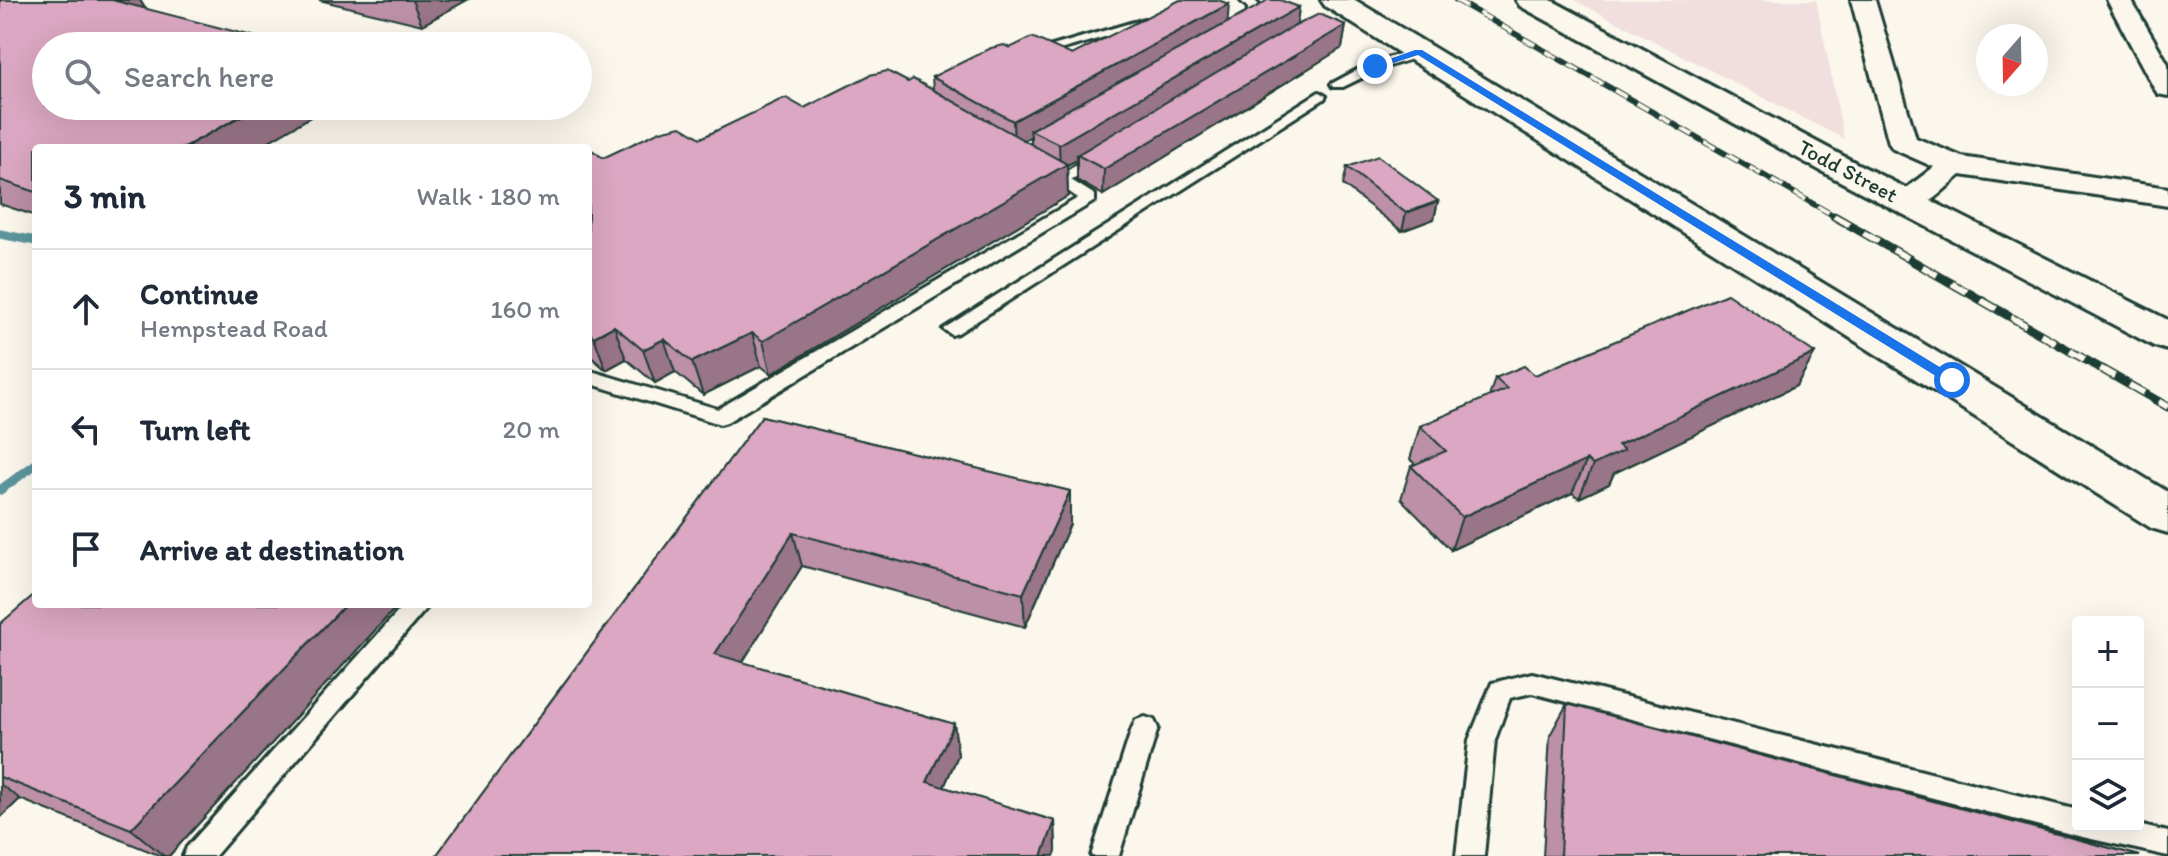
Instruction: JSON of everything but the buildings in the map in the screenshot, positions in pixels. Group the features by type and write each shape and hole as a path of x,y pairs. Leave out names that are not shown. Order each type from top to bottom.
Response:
{"main road":[{"name":"Todd Street","path":"1530,0 1907,203 2168,337"},
{"path":"1345,10 1419,52 2168,515"}],"street":[{"path":"1863,0 1903,143 1955,165 2168,197"},
{"path":"2119,0 2168,88"},
{"path":"1907,203 1955,165"}],"lane":[{"path":"1227,37 1253,22 1255,7 1247,0"},
{"path":"1020,58 1170,17"},
{"path":"1338,84 1375,66 1419,52"},
{"path":"952,329 1319,96"},
{"path":"592,377 720,417 1089,198 1054,177 1112,149"},
{"path":"197,856 415,608"},
{"path":"1470,856 1482,740 1501,690 1532,683 2072,821"},
{"path":"1105,856 1145,728"},
{"path":"2115,832 2168,845"}],"shaded area":[{"path":"1574,0 1816,0 1844,139"}],"waterway":[{"path":"0,234 32,240"},
{"path":"0,490 32,467"}],"railway":[{"path":"1456,0 1838,218"},
{"path":"1834,216 2168,407"}],"route":[{"path":"1375,66 1419,52 1952,380"}]}
